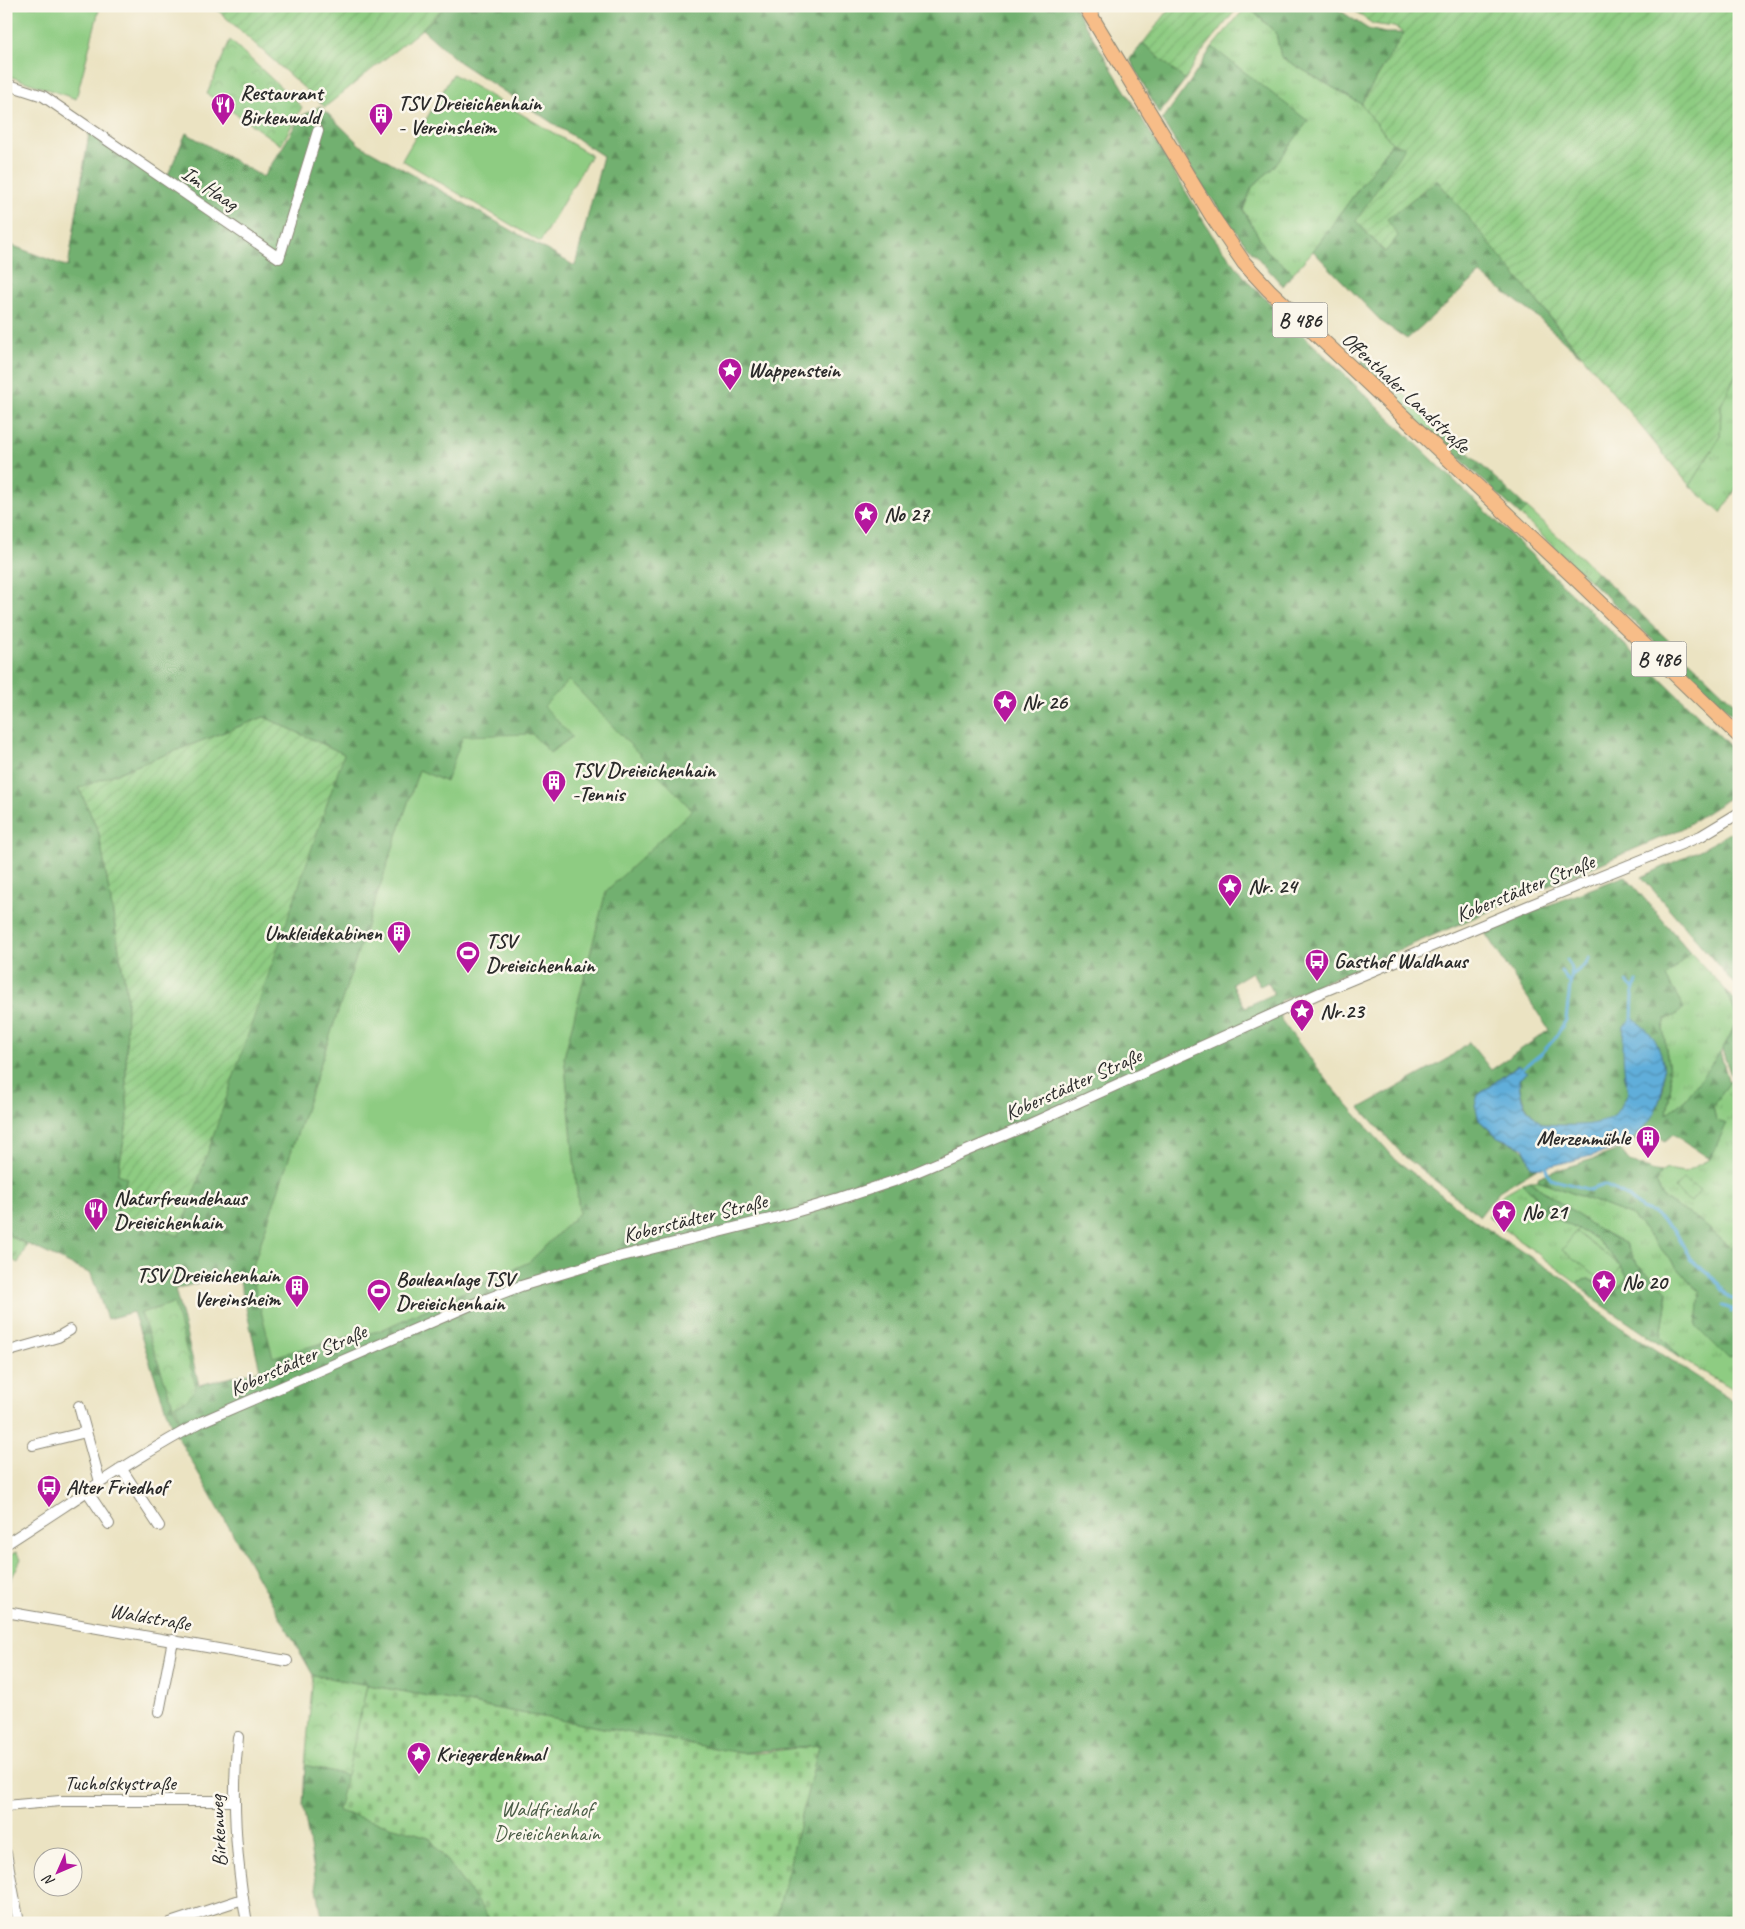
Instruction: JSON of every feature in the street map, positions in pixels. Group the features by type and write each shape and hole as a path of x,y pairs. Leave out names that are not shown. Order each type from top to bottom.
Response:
{"main road":[{"name":"Offenthaler Landstraße","path":"1085,6 1212,216 1240,256 1269,290 1578,581 1739,736"}],"street":[{"name":"Im Haag","path":"6,84 43,96 279,258 318,131"},
{"name":"Koberstädter Straße","path":"6,1544 173,1436 203,1421 471,1304 561,1273 783,1215 897,1180 1019,1129 1322,992 1701,836 1739,814"},
{"path":"6,1352 58,1337 70,1330"},
{"path":"79,1406 100,1482"},
{"path":"33,1446 86,1432"},
{"path":"121,1468 159,1526"},
{"path":"87,1491 109,1524"},
{"name":"Waldstraße","path":"6,1612 287,1661"},
{"path":"158,1712 173,1640"},
{"name":"Birkenweg","path":"238,1737 234,1801 236,1853 248,1923"},
{"name":"Tucholskystraße","path":"6,1806 60,1801 234,1801"},
{"path":"6,1853 19,1923"},
{"path":"170,1923 243,1899"}],"green space":[{"path":"6,6 100,6 76,99 6,75"},
{"path":"213,6 446,6 422,29 325,107"},
{"path":"446,6 1074,6 1212,235 1249,283 1728,744 1738,767 1731,797 1681,829 1280,1001 1281,1020 1333,1088 1396,1160 1477,1222 1570,1283 1594,1307 1614,1323 1739,1404 1739,1923 775,1923 819,1745 740,1753 313,1675 171,1425 133,1312 107,1319 91,1274 6,1234 6,243 68,267 89,133 164,184 186,133 263,177 300,117 320,106 360,145 575,266 603,156 459,62 422,29","holes":["569,680 691,810 606,891 564,1057 579,1213 529,1262 379,1331 273,1356 251,1272 419,770 446,782 549,753 572,737","264,717 344,754 117,1214 127,1177 118,1174 128,1118 126,1079 127,995 99,833 79,788","1252,972 1260,986 1268,982 1274,994 1245,1007 1232,984","238,1273 260,1370 199,1385 175,1289","174,1303 187,1400 175,1404 179,1422 141,1313"]},
{"path":"1172,6 1239,6 1198,57 1185,80 1143,43"},
{"path":"1247,6 1276,33 1281,57 1361,104 1392,143 1313,251 1293,273 1267,251 1243,210 1252,187 1275,166 1212,47"},
{"path":"1248,6 1333,6 1368,29 1385,33 1404,33 1361,104 1281,57 1276,33"},
{"path":"1347,6 1739,6 1739,368 1721,405 1720,437 1690,486 1437,180 1387,219 1398,236 1385,252 1356,221 1405,147 1392,143 1361,104 1404,33 1394,27 1373,24"},
{"path":"230,40 302,107 281,145 207,94"},
{"path":"1143,43 1185,80 1159,114 1130,59"},
{"path":"1212,47 1308,121 1275,166 1252,187 1243,210 1267,251 1293,273 1283,286 1247,246 1200,183 1162,120 1190,82"},
{"path":"453,74 591,155 540,242 402,160"},
{"path":"1392,143 1406,147 1357,222 1384,252 1387,219 1437,180 1581,356 1535,315 1480,274 1407,339 1382,322 1313,251"},
{"path":"1363,360 1398,389 1391,397 1359,366"},
{"path":"1739,368 1739,488 1737,487 1721,513 1690,486 1720,437 1721,405"},
{"path":"1398,389 1445,431 1440,440 1391,397"},
{"path":"1445,431 1527,508 1520,515 1440,440"},
{"path":"1527,508 1597,572 1590,581 1520,515"},
{"path":"1597,572 1739,708 1739,721 1590,581"},
{"name":"TSV Dreieichenhain","path":"569,680 692,810 606,891 564,1057 579,1213 529,1262 379,1331 326,1342 273,1357 251,1272 419,770 446,782 463,736 532,734 550,753 572,737 544,706"},
{"path":"264,717 344,754 179,1236 117,1214 127,1178 118,1174 128,1118 126,1079 127,995 99,833 79,788"},
{"path":"1739,827 1739,979 1734,984 1642,877 1706,847"},
{"path":"1625,876 1690,952 1666,977 1684,1008 1676,1015 1666,1019 1663,1028 1671,1084 1667,1114 1686,1099 1720,1052 1729,1083 1713,1107 1716,1120 1727,1123 1710,1159 1673,1134 1665,1141 1655,1133 1631,1142 1630,1140 1650,1117 1661,1097 1664,1083 1663,1062 1624,1074 1628,1093 1617,1112 1609,1119 1580,1125 1542,1124 1529,1110 1522,1098 1517,1065 1478,1095 1479,1120 1494,1134 1522,1148 1531,1167 1537,1168 1499,1191 1480,1216 1404,1156 1360,1108 1446,1060 1469,1042 1491,1070 1549,1030 1483,930"},
{"path":"1690,952 1724,989 1734,1005 1735,1021 1725,1044 1709,1069 1685,1100 1667,1115 1671,1084 1663,1029 1666,1019 1676,1015 1666,977"},
{"path":"1726,991 1739,1004 1739,1105 1722,1050 1736,1021 1734,1009"},
{"path":"1732,1078 1739,1105 1739,1240 1731,1248 1699,1220 1664,1199 1656,1183 1660,1173 1667,1169 1684,1172 1710,1159 1726,1123 1716,1120 1713,1107"},
{"path":"1620,1149 1630,1162 1660,1173 1656,1183 1664,1199 1699,1220 1731,1248 1739,1240 1739,1356 1728,1358 1697,1327 1700,1293 1632,1216 1538,1180 1538,1177 1548,1173"},
{"path":"1683,1179 1700,1190 1691,1202 1675,1188"},
{"path":"1538,1180 1632,1216 1700,1293 1728,1358 1739,1356 1739,1393 1682,1359 1661,1337 1668,1291 1638,1265 1626,1244 1593,1226 1529,1181"},
{"path":"1529,1181 1593,1226 1626,1244 1638,1265 1668,1291 1661,1337 1682,1359 1595,1300 1576,1282 1589,1279 1614,1292 1628,1277 1621,1266 1595,1238 1536,1209 1536,1197 1523,1183"},
{"path":"1523,1183 1536,1197 1537,1209 1595,1238 1621,1266 1628,1277 1614,1292 1589,1279 1576,1282 1488,1217 1502,1195"},
{"path":"1576,1232 1621,1266 1608,1284 1562,1250"},
{"path":"6,1234 27,1245 18,1263 6,1257"},
{"path":"174,1303 196,1387 187,1400 175,1404 179,1422 141,1313"},
{"path":"16,1552 21,1559 6,1590 6,1557"},
{"path":"313,1675 367,1685 347,1775 305,1765"},
{"name":"Waldfriedhof Dreieichenhain","path":"367,1685 740,1753 760,1753 819,1745 775,1923 493,1923 429,1837 338,1811"},
{"path":"305,1765 347,1775 339,1811 429,1837 493,1923 323,1923 303,1806"}],"water":[{"path":"1633,1018 1655,1040 1664,1068 1663,1084 1654,1113 1646,1126 1623,1145 1599,1154 1559,1164 1531,1167 1523,1147 1498,1137 1479,1120 1475,1105 1478,1095 1518,1065 1528,1072 1519,1079 1522,1099 1531,1113 1542,1124 1580,1125 1609,1119 1617,1112 1628,1093 1624,1068 1623,1035 1624,1026"}],"waterway":[{"path":"1572,975 1586,964 1589,958"},
{"path":"1521,1070 1542,1053 1555,1038 1566,1020 1572,969 1567,960"},
{"path":"1561,971 1569,982"},
{"path":"1632,1021 1633,994 1637,981"},
{"path":"1627,982 1634,989"},
{"path":"1545,1163 1548,1175 1552,1179 1589,1190 1604,1185 1627,1196 1642,1209 1653,1213 1674,1229 1691,1260 1714,1278 1729,1298 1739,1301"},
{"path":"1723,1306 1734,1310"},
{"path":"1731,1312 1739,1306"}],"place":[{"name":"Restaurant Birkenwald","path":"223,126"},
{"name":"TSV Dreieichenhain - Vereinsheim","path":"381,136"},
{"name":"Wappenstein","path":"730,391"},
{"name":"No 27","path":"866,535"},
{"name":"Nr 26","path":"1005,723"},
{"name":"TSV Dreieichenhain -Tennis","path":"554,803"},
{"name":"Nr. 24","path":"1230,907"},
{"name":"Umkleidekabinen","path":"399,954"},
{"name":"TSV Dreieichenhain","path":"468,974"},
{"name":"Gasthof Waldhaus","path":"1317,982"},
{"name":"Nr.23","path":"1302,1032"},
{"name":"Merzenmühle","path":"1648,1159"},
{"name":"Naturfreundehaus Dreieichenhain","path":"96,1231"},
{"name":"No 21","path":"1504,1233"},
{"name":"No 20","path":"1604,1303"},
{"name":"TSV Dreieichenhain Vereinsheim","path":"297,1308"},
{"name":"Bouleanlage TSV Dreieichenhain","path":"379,1312"},
{"name":"Alter Friedhof","path":"49,1508"},
{"name":"Kriegerdenkmal","path":"419,1775"}]}
